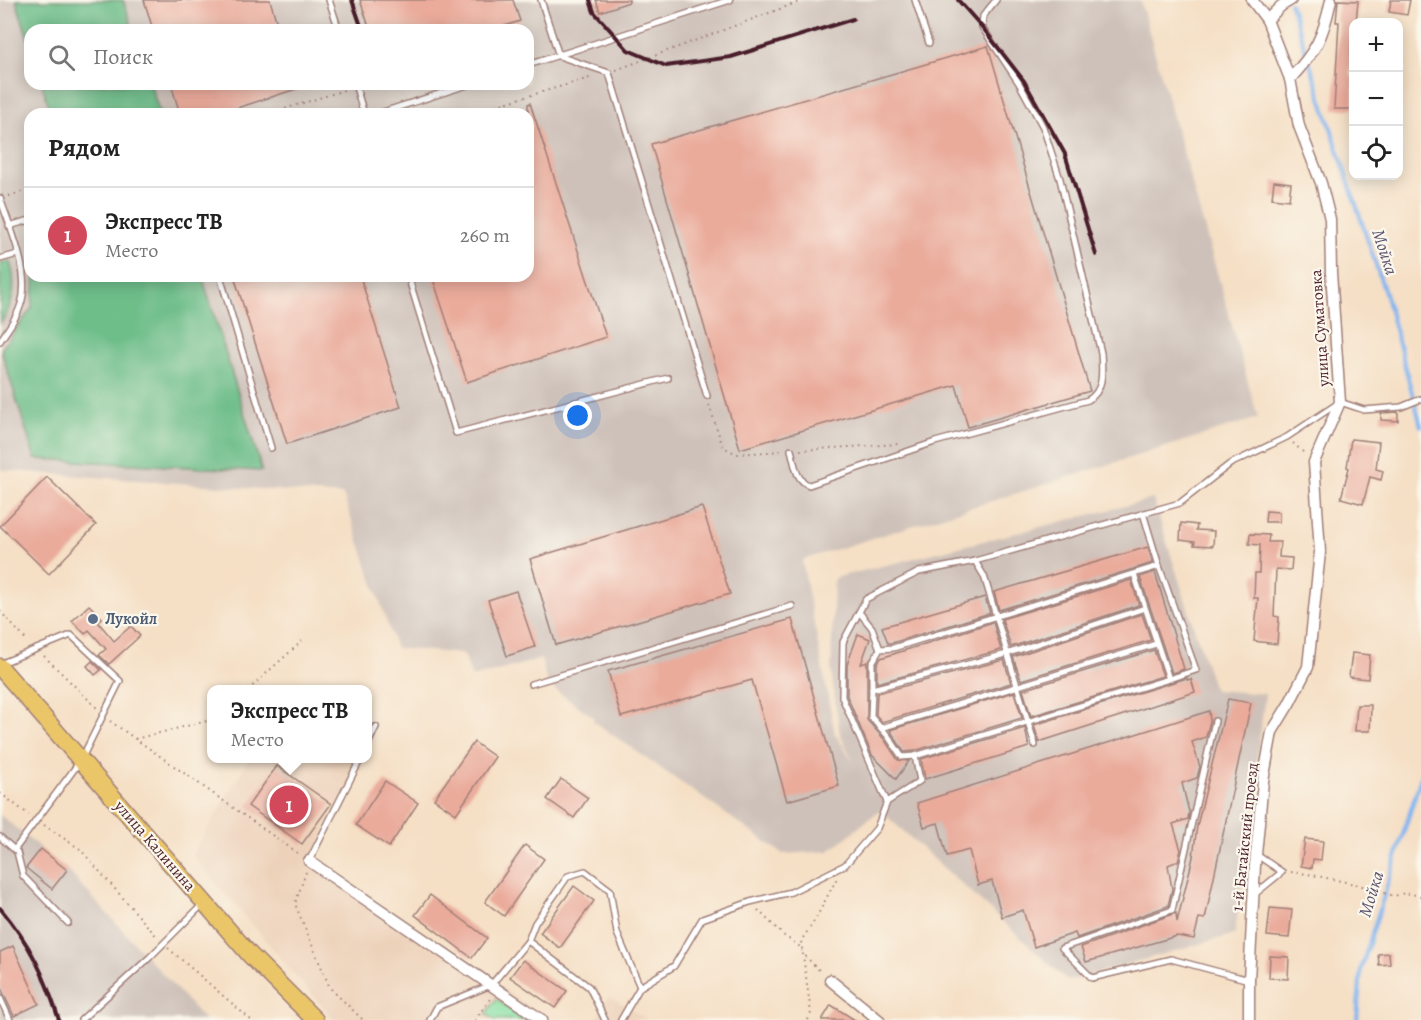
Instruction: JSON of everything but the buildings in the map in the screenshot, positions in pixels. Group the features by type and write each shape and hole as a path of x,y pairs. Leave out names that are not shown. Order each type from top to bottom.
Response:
{"main road":[{"name":"улица Калинина","path":"0,665 250,955 315,1020"}],"street":[{"name":"улица Суматовка","path":"1252,0 1267,20 1290,79 1299,126 1321,183 1330,219 1331,272 1340,402 1314,462 1320,552 1308,667"},
{"path":"1267,20 1291,0"},
{"path":"1290,79 1311,56 1325,28 1331,0"},
{"name":"1-й Батайский проезд","path":"1249,1020 1253,895 1263,781 1272,732 1308,667"},
{"path":"309,861 542,1020"},
{"path":"830,980 879,1020"}],"lane":[{"path":"329,0 337,24"},
{"path":"542,0 559,56"},
{"path":"534,63 730,0"},
{"path":"915,0 928,43"},
{"path":"791,450 799,478 803,483 809,485 935,442 1088,400 1099,389 1102,373 1101,353 1060,179 1043,127 1034,109 982,27 983,16 996,0"},
{"path":"559,56 609,73 707,396"},
{"path":"357,90 362,108"},
{"path":"395,108 451,90"},
{"path":"0,198 24,275 24,292 16,319 0,341"},
{"path":"9,226 24,222"},
{"path":"0,259 18,254"},
{"path":"222,282 271,448"},
{"path":"410,282 456,433 668,378"},
{"path":"887,802 842,697 843,642 866,599 919,573 975,561 1180,503 1230,464 1287,437 1340,402 1364,410 1401,407 1421,399"},
{"path":"1143,513 1196,670 915,756 902,757 871,717 872,689 1007,653 1145,608"},
{"path":"975,561 984,576 1035,745"},
{"path":"880,649 893,648 1159,566"},
{"path":"1134,574 1169,679"},
{"path":"531,684 792,606"},
{"path":"859,612 872,628 880,649"},
{"path":"0,665 71,635 120,681 81,760 15,849"},
{"path":"881,728 1156,644"},
{"path":"872,695 872,663 880,649"},
{"path":"1215,722 1172,910 1062,948 1092,978 1171,959 1249,980"},
{"path":"372,736 376,728"},
{"path":"621,1020 640,987 674,966 702,919 750,902 791,892 845,865 877,828 887,802 920,781 915,756"},
{"path":"309,861 359,763"},
{"path":"0,837 15,849 23,876 68,923"},
{"path":"1253,895 1282,872 1256,854"},
{"path":"430,1020 437,1007 494,987 528,941 535,923 568,876 585,870 610,890 617,933 640,987"},
{"path":"81,1020 205,903"},
{"path":"528,941 589,987 605,1020"},
{"path":"0,998 10,1020"}],"path":[{"path":"488,108 609,73 804,0"},
{"path":"286,108 341,90"},
{"path":"0,198 24,191"},
{"path":"707,396 723,447 737,454 899,444"},
{"path":"1287,437 1314,462"},
{"path":"0,611 115,726 309,861 296,904 330,988 363,1020"},
{"path":"254,685 302,641"},
{"path":"134,740 207,721"},
{"path":"0,793 80,849 163,944 251,1020"},
{"path":"808,1020 811,1013 801,941 845,865"},
{"path":"1282,872 1318,876 1394,896 1405,893 1421,896"},
{"path":"750,902 783,935 799,946 811,964 830,980"},
{"path":"475,1020 494,987"}],"shaded area":[{"path":"0,0 1140,0 1258,418 802,560 835,734 854,763 840,735 831,670 834,578 1153,499 1214,690 1265,694 1235,934 1068,981 880,810 829,851 783,854 593,721 594,717 548,685 541,659 472,678 464,654 396,648 343,495 0,470"},
{"path":"247,763 364,763 313,860 548,1020 334,1020 192,855"},
{"path":"0,815 67,870 205,1020 0,1020"},
{"path":"609,996 648,1020 596,1020"}],"green space":[{"path":"16,0 123,0 131,24 24,24"},
{"path":"44,90 152,90 158,108 49,108"},
{"path":"10,261 13,294 0,324 0,264"},
{"path":"34,282 204,282 262,471 35,459 1,350 32,308"},
{"path":"496,999 527,1020 495,1020 486,1014"}],"waterway":[{"name":"Мойка","path":"1290,3 1386,296 1421,426"},
{"name":"Мойка","path":"1357,1020 1361,969 1421,777"}],"railway":[{"path":"352,0 360,24"},
{"path":"590,0 594,12 628,50 666,66 731,57 853,19"},
{"path":"958,0 1024,81 1065,154 1096,255"},
{"path":"0,908 36,961 59,1020"}],"place":[{"name":"Лукойл","path":"93,619"},
{"name":"Экспресс ТВ","path":"289,805"}]}
